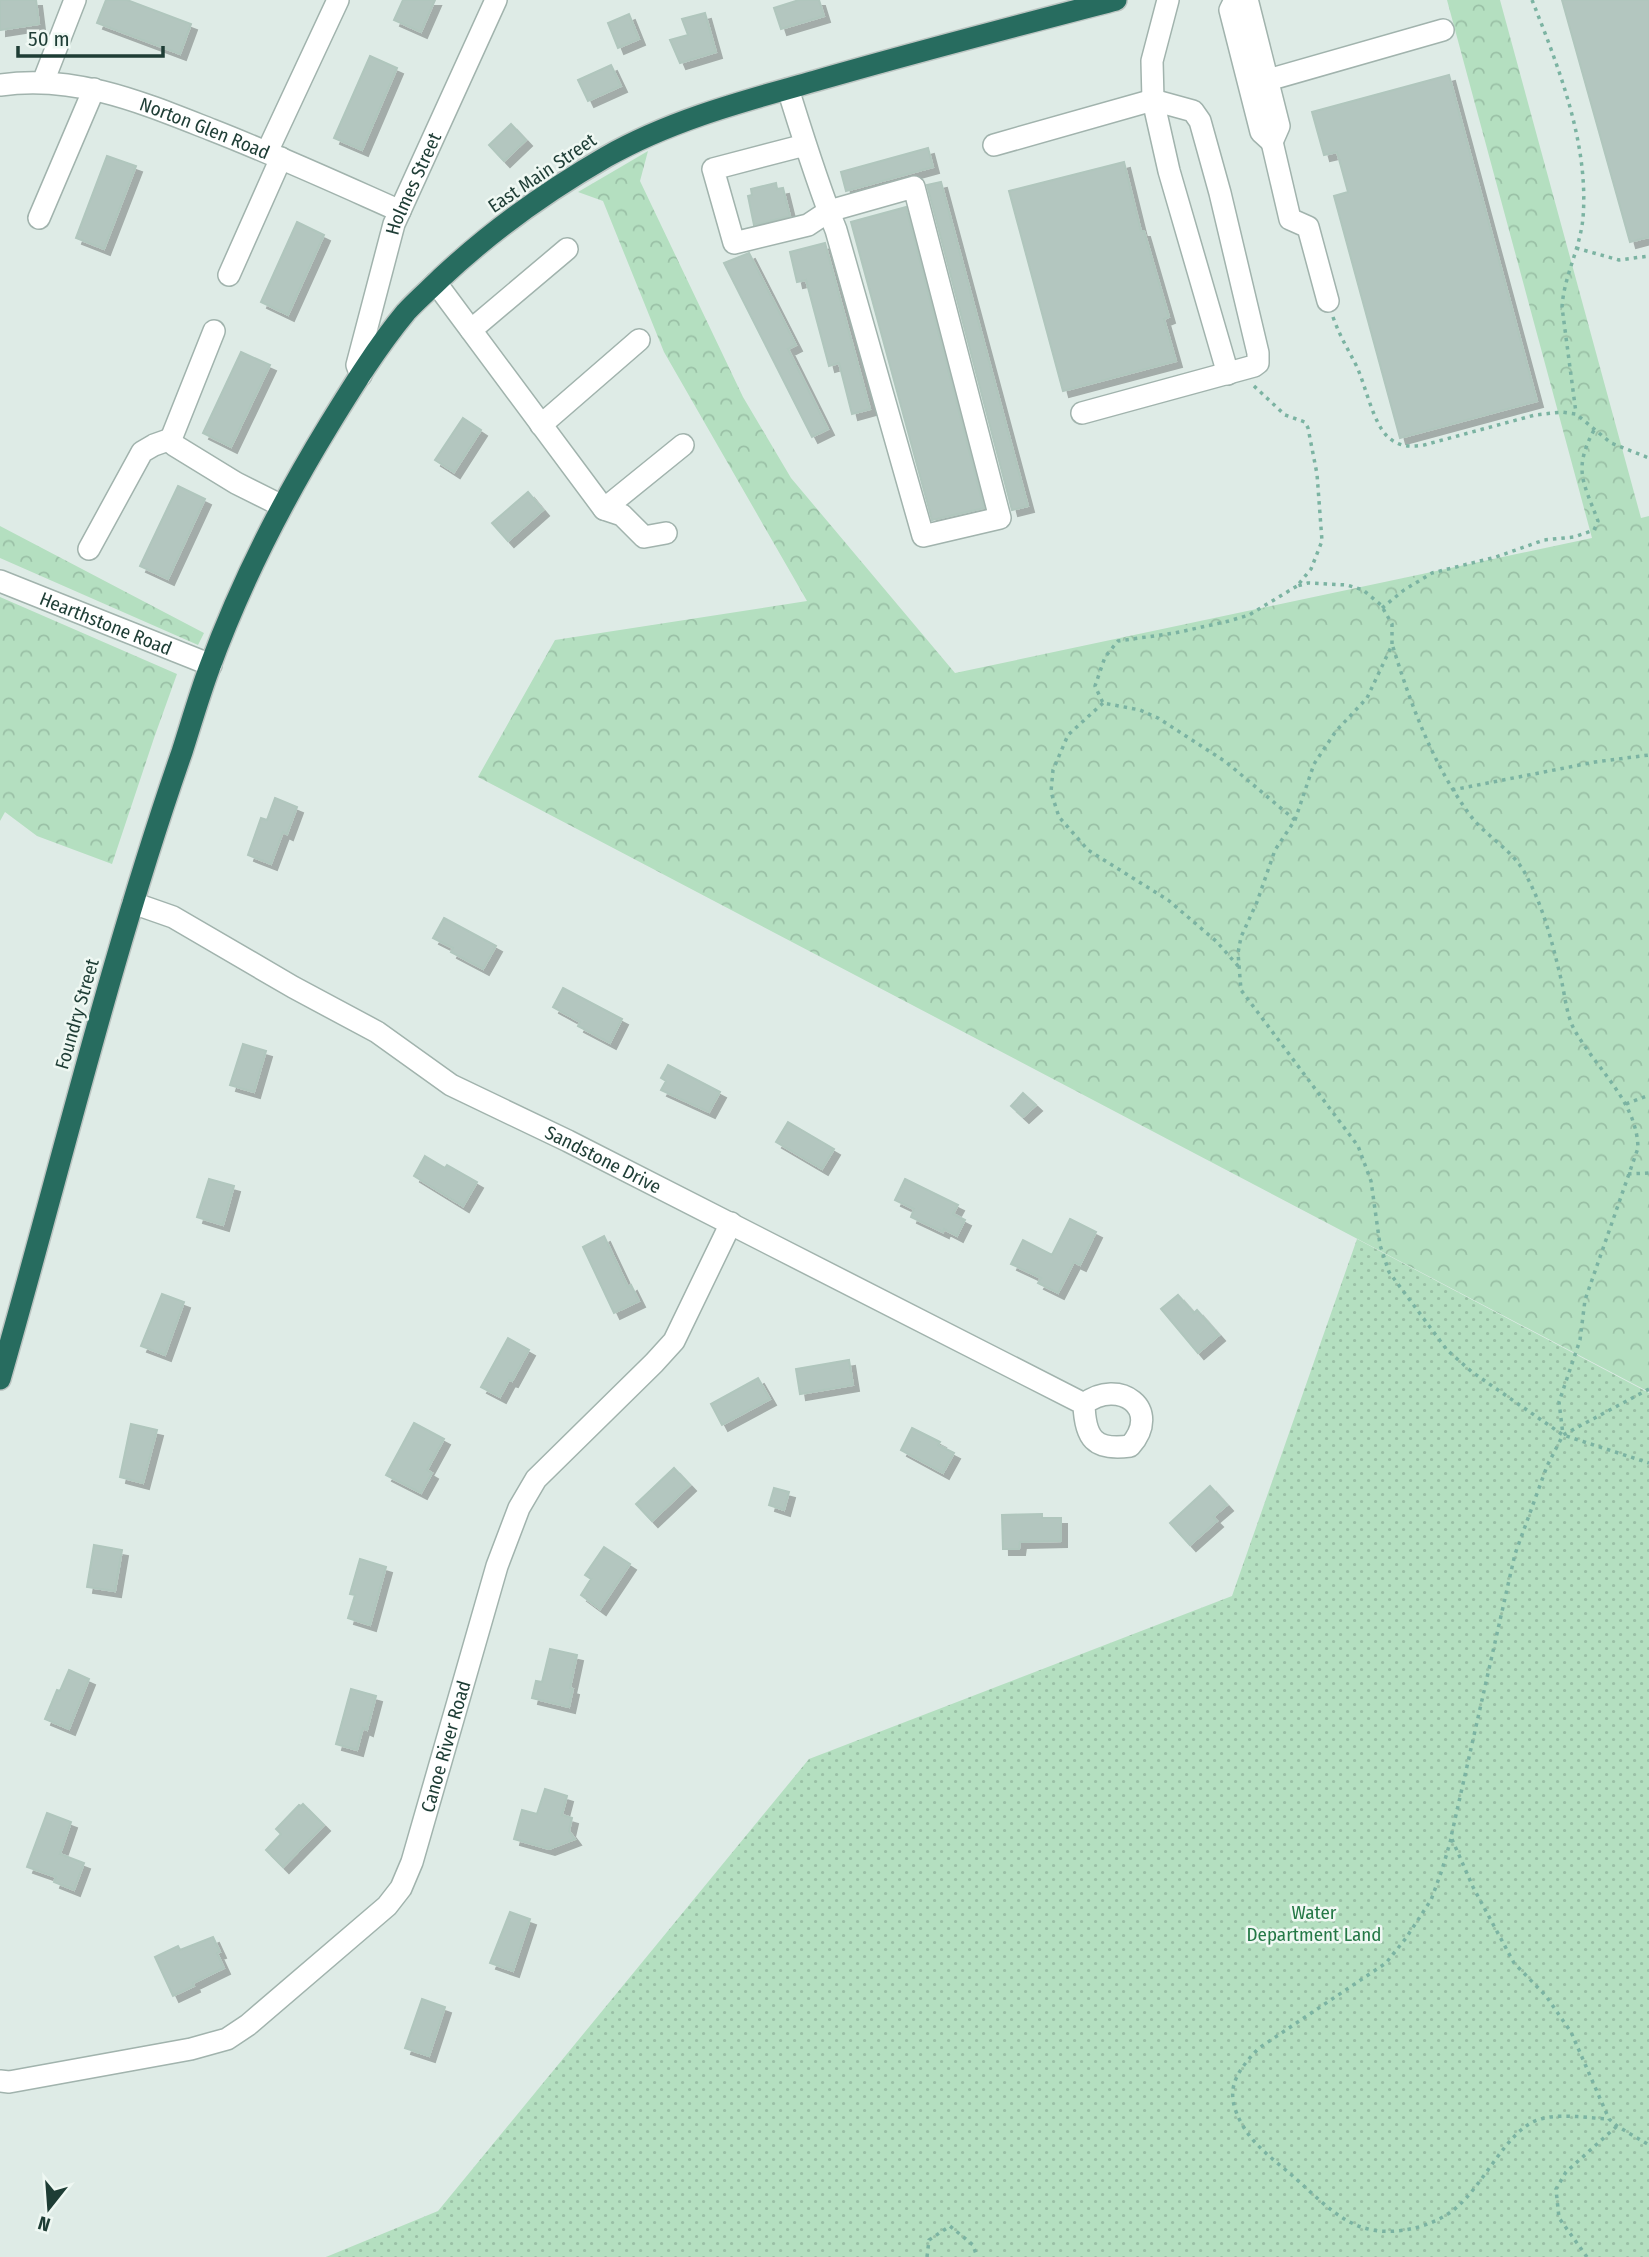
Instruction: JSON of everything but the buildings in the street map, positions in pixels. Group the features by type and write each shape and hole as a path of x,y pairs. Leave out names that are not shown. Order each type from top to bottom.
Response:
{"highway":[{"name":"East Main Street","path":"211,665 282,506 361,375 408,310 490,236 607,156 646,136 704,114 921,51 1116,0"},
{"name":"Foundry Street","path":"0,1379 149,846 211,665"}],"street":[{"path":"43,82 75,0"},
{"path":"229,275 274,155 338,0"},
{"name":"Holmes Street","path":"361,375 357,365 394,223 496,0"},
{"path":"1168,0 1152,61 1153,100 1169,171 1227,374"},
{"path":"1235,0 1248,3 1258,83 1279,126 1272,142 1290,219 1308,227 1328,301"},
{"path":"1258,83 1443,30"},
{"name":"Norton Glen Road","path":"0,85 43,82 94,89 145,103 274,155 400,211"},
{"path":"39,218 94,89"},
{"path":"788,89 805,145 814,175 829,211 836,230 923,537 1000,518 914,187 829,211 808,225 733,243 713,169 805,145"},
{"path":"993,145 1153,100 1187,108 1197,115 1217,181 1259,360 1254,366 1082,413"},
{"path":"471,330 567,249"},
{"path":"436,283 604,509 622,515 644,537 666,533"},
{"path":"214,331 171,439 173,445 236,483 282,506"},
{"path":"541,425 639,340"},
{"path":"89,549 142,452 154,444 171,439"},
{"path":"604,509 684,445"},
{"name":"Hearthstone Road","path":"0,581 211,665"},
{"name":"Sandstone Drive","path":"133,903 173,917 377,1032 451,1086 568,1141 1084,1404"},
{"name":"Canoe River Road","path":"0,2081 9,2082 191,2049 227,2039 248,2025 387,1906 401,1888 412,1862 497,1566 519,1508 536,1479 674,1340 731,1223"}],"path":[{"path":"1532,0 1566,93 1584,192 1583,221 1563,290 1562,307 1576,414"},
{"path":"1576,248 1619,260 1649,256"},
{"path":"1328,301 1340,340 1356,367 1379,423 1386,436 1398,444 1410,447 1424,445 1535,415 1562,412 1576,414 1611,443 1649,458"},
{"path":"1227,374 1254,386 1285,415 1305,422 1308,428 1317,474 1322,541 1311,569 1297,586"},
{"path":"1382,608 1404,590 1432,573 1496,557 1544,540 1574,537 1594,530 1598,521 1583,481 1581,460 1594,429"},
{"path":"1103,704 1094,686 1105,657 1118,641 1175,633 1250,615 1297,586 1308,583 1347,585 1363,590 1382,608 1392,624 1392,645 1413,711 1452,790 1472,818 1508,849 1526,874 1547,921 1572,1027 1626,1104 1637,1130 1638,1148 1584,1300 1580,1340 1559,1402 1563,1435 1547,1466 1515,1554 1443,1870 1430,1900 1386,1963 1259,2048 1241,2066 1231,2091 1233,2110 1251,2140 1340,2217 1370,2231 1390,2233 1424,2227 1456,2208 1485,2176 1516,2132 1535,2121 1557,2117 1609,2119"},
{"path":"1392,645 1367,698 1336,732 1314,764 1295,820 1275,850 1257,902 1241,937 1238,967 1241,990 1359,1146 1371,1181 1380,1245 1389,1272 1447,1350 1472,1372 1563,1435 1649,1463"},
{"path":"1103,704 1140,710 1158,719 1226,762 1295,820"},
{"path":"1103,704 1068,735 1053,769 1051,792 1059,817 1088,850 1168,900 1216,941 1238,967"},
{"path":"1452,790 1595,762 1649,755"},
{"path":"1626,1104 1649,1095"},
{"path":"1628,1174 1649,1173"},
{"path":"1563,1435 1649,1389"},
{"path":"1451,1837 1473,1887 1514,1962 1546,1996 1571,2032 1609,2119 1649,2145"},
{"path":"1587,2257 1559,2218 1556,2189 1566,2172 1617,2126"},
{"path":"927,2257 929,2240 950,2226 973,2245 977,2257"}],"green space":[{"path":"1447,0 1500,0 1641,518 1649,516 1649,1392 478,777 555,640 807,601 664,352 603,201 578,192 648,151 640,181 743,397 791,478 955,673 1592,538"},
{"path":"0,526 204,633 198,645 0,558"},
{"path":"0,597 177,674 112,864 37,836 5,812 0,821"},
{"name":"Water Department Land","path":"1357,1239 1649,1393 1649,2257 326,2257 438,2211 809,1759 1232,1596"}]}
